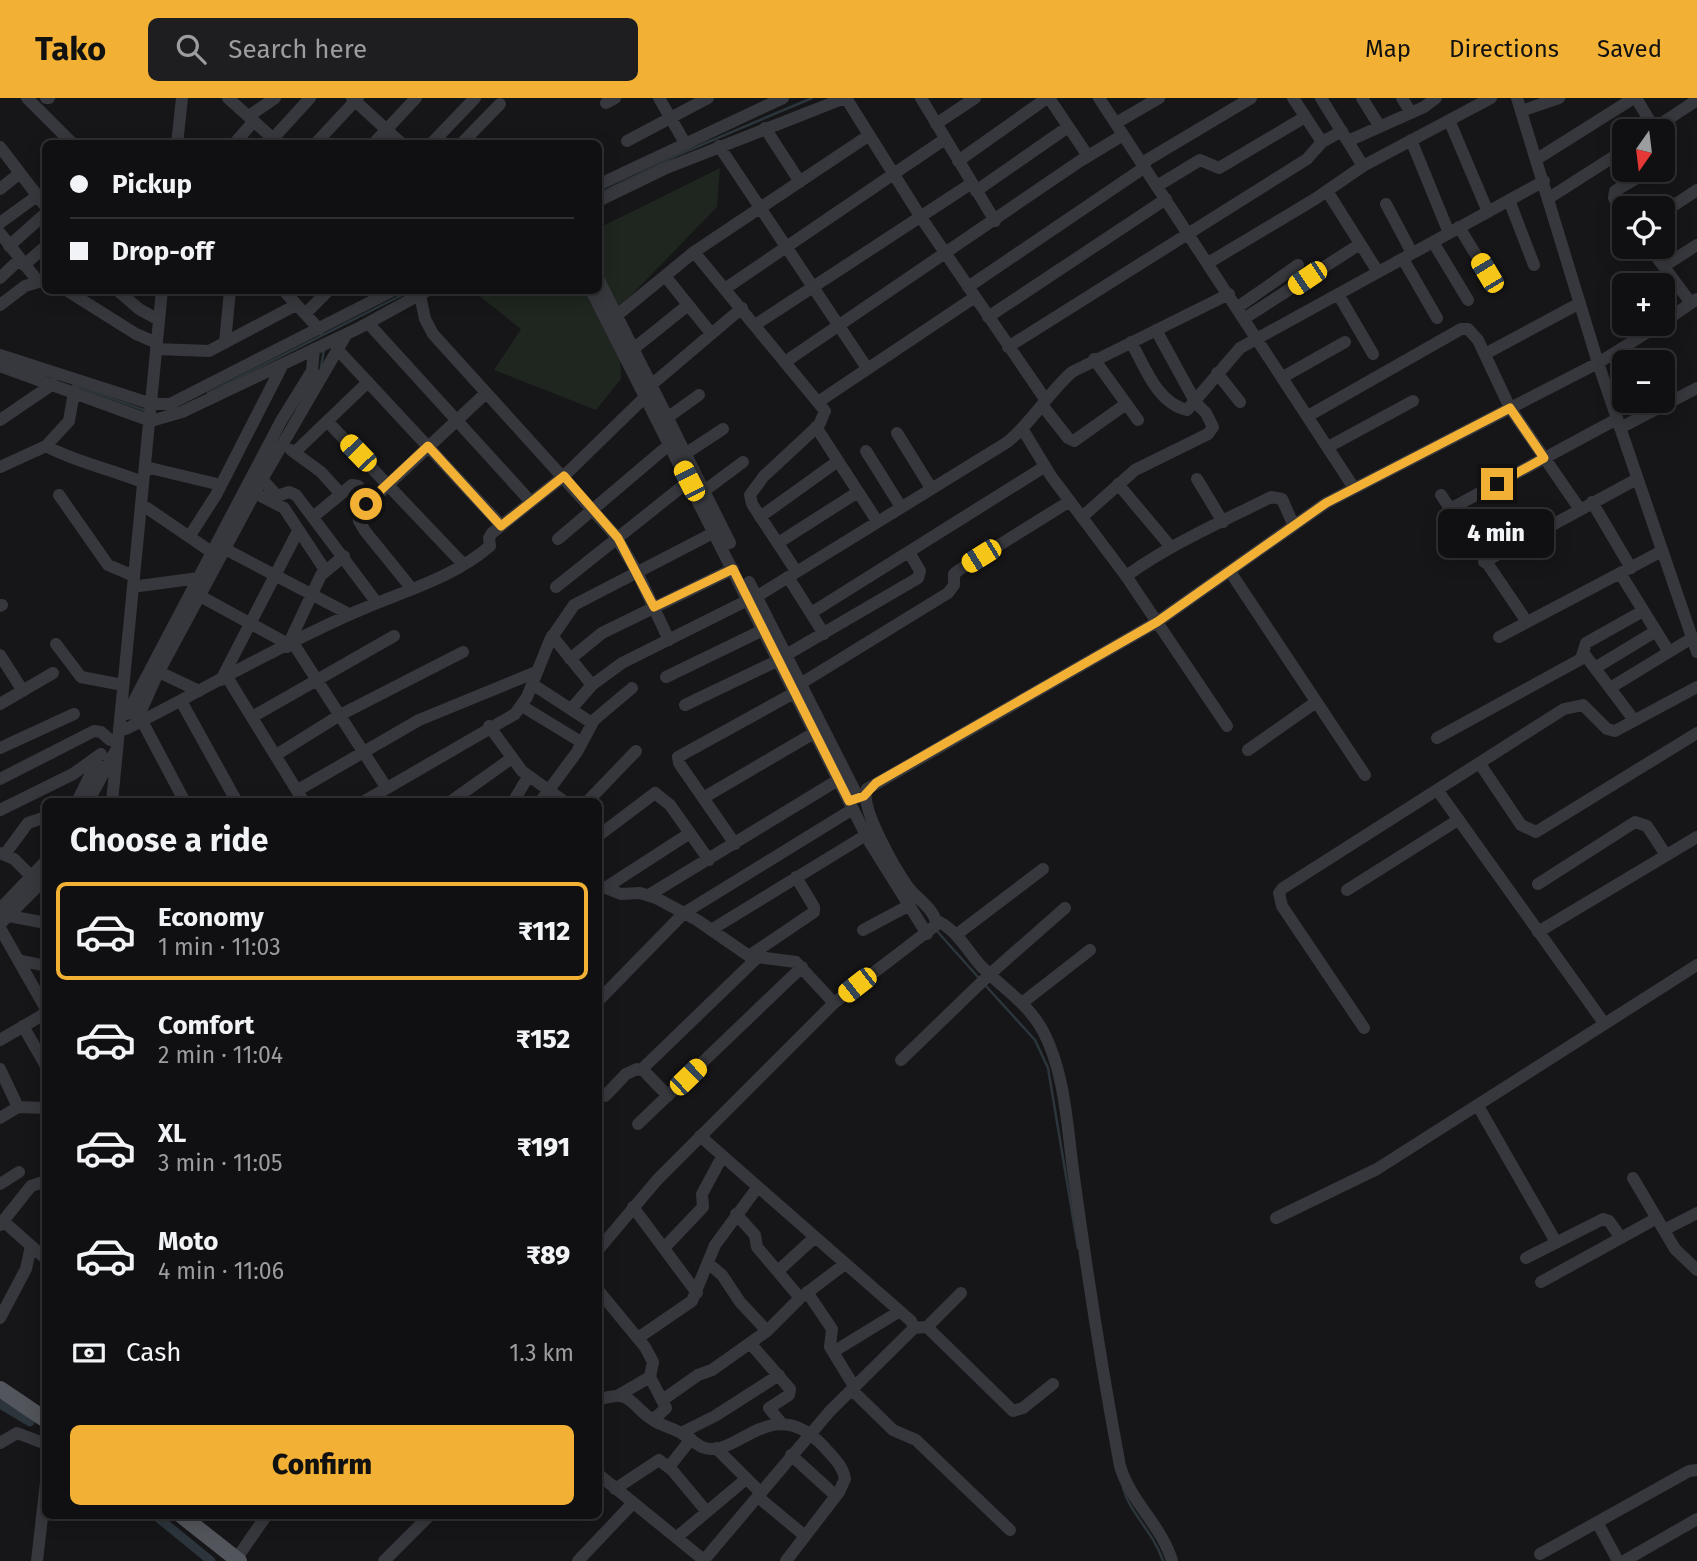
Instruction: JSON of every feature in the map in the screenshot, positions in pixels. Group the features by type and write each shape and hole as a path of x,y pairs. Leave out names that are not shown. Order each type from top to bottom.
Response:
{"main road":[{"path":"0,1389 42,1417"},
{"path":"186,1519 238,1560"}],"street":[{"path":"27,98 69,140"},
{"path":"177,140 182,98"},
{"path":"228,98 271,140"},
{"path":"237,140 251,119 275,98"},
{"path":"275,140 310,98"},
{"path":"377,140 416,98"},
{"path":"435,140 475,98"},
{"path":"659,98 685,143"},
{"path":"627,141 708,98"},
{"path":"602,183 783,98"},
{"path":"602,199 719,146 846,98 920,216 1068,438 1073,440 1126,404"},
{"path":"921,98 995,221"},
{"path":"936,124 975,98"},
{"path":"958,160 1048,98 1088,156"},
{"path":"1099,98 1258,337 1354,488"},
{"path":"1116,123 1159,98"},
{"path":"818,402 1144,165 1251,98"},
{"path":"1293,98 1322,142"},
{"path":"1321,98 1363,166"},
{"path":"1362,98 1380,127"},
{"path":"1402,98 1411,113"},
{"path":"1008,346 1307,159 1322,142 1380,127 1436,98"},
{"path":"1208,263 1363,166 1491,98"},
{"path":"1559,98 1519,104 1598,363 1662,551 1692,620 1692,638 1697,652"},
{"path":"1537,159 1635,98 1646,119"},
{"path":"319,140 355,99 398,140"},
{"path":"1668,119 1697,100"},
{"path":"465,140 500,104"},
{"path":"1157,186 1200,160 1219,168 1305,117"},
{"path":"1449,120 1488,212"},
{"path":"755,325 920,216 974,187 1069,127"},
{"path":"765,128 800,182"},
{"path":"785,362 1123,135"},
{"path":"616,316 694,252 868,136"},
{"path":"726,288 945,139"},
{"path":"1411,140 1454,230 1487,273"},
{"path":"719,146 867,368"},
{"path":"0,223 41,201 1,151"},
{"path":"1549,198 1612,158"},
{"path":"0,188 20,173"},
{"path":"1130,342 1167,401 1184,409 1196,403 1231,356 1258,337 1544,181"},
{"path":"1614,196 1615,191 1630,182"},
{"path":"1675,204 1697,190"},
{"path":"1327,191 1378,272"},
{"path":"988,317 1166,199"},
{"path":"1509,200 1534,265"},
{"path":"1385,204 1437,318"},
{"path":"9,246 42,217"},
{"path":"0,233 22,262 41,280 0,306"},
{"path":"1433,242 1468,300"},
{"path":"1241,313 1360,244"},
{"path":"1664,266 1697,245"},
{"path":"0,278 42,249"},
{"path":"694,252 818,402 825,415 816,427 764,476 750,495 760,517 778,543 811,613 824,634"},
{"path":"1658,259 1695,301 1675,314"},
{"path":"1241,313 1298,265"},
{"path":"665,276 710,332"},
{"path":"602,286 632,350 670,444 733,569 752,598 763,631 782,658"},
{"path":"72,294 156,346 204,352 301,309 323,294"},
{"path":"121,294 138,309 159,320"},
{"path":"119,798 130,723 142,482 150,426 162,294"},
{"path":"225,343 230,294"},
{"path":"287,294 319,329"},
{"path":"0,355 152,404 170,404 386,294"},
{"path":"0,366 74,392 150,426 346,334 422,294"},
{"path":"424,294 425,319 433,334 618,538 669,640"},
{"path":"593,294 648,392 667,418 704,491 752,598 855,800 866,835 908,906 932,928 956,935 985,978 1022,1003 1043,1032 1068,1116 1086,1262 1120,1466 1126,1481 1161,1535 1172,1561"},
{"path":"571,709 592,685 622,663 752,598 1023,430 1072,372 1229,294"},
{"path":"1338,294 1373,354"},
{"path":"1485,354 1580,303"},
{"path":"632,350 688,305"},
{"path":"130,723 181,701 349,614 412,589 463,564 490,546 489,536 564,476 710,332 741,308"},
{"path":"368,323 531,502"},
{"path":"1308,415 1461,329 1472,331 1510,408 1579,509"},
{"path":"1082,517 1142,466 1208,434 1212,422 1196,403 1156,330"},
{"path":"130,723 199,578 255,493 346,334"},
{"path":"602,997 684,913 855,800 876,783 1157,622 1231,573 1293,524 1354,488 1598,363 1641,336"},
{"path":"1283,377 1345,342"},
{"path":"90,798 115,743 130,723 200,597 281,421 312,371 314,349"},
{"path":"337,349 501,526"},
{"path":"1094,359 1138,420"},
{"path":"189,537 221,485 283,364"},
{"path":"1217,373 1240,402"},
{"path":"295,452 368,382"},
{"path":"0,420 53,384"},
{"path":"1450,509 1544,458 1697,388"},
{"path":"0,467 46,446 69,421 74,392"},
{"path":"412,589 359,521 358,513 486,393"},
{"path":"667,418 699,394"},
{"path":"1328,447 1413,401"},
{"path":"327,421 463,564"},
{"path":"150,426 146,508 123,685 130,723 183,798"},
{"path":"816,427 877,521"},
{"path":"685,454 723,429"},
{"path":"1023,430 1044,467 1126,576 1227,726"},
{"path":"897,433 931,488"},
{"path":"281,444 321,472 340,494"},
{"path":"558,540 592,508 670,444"},
{"path":"46,446 58,454 110,468 142,482"},
{"path":"866,451 901,507"},
{"path":"760,517 838,461"},
{"path":"704,491 743,463"},
{"path":"811,613 1044,467"},
{"path":"150,468 221,485"},
{"path":"262,479 277,496 289,492 296,495 377,603"},
{"path":"1197,479 1223,522"},
{"path":"1484,562 1637,479"},
{"path":"556,587 689,481"},
{"path":"1118,484 1170,546"},
{"path":"313,517 355,485 370,500"},
{"path":"778,543 858,492"},
{"path":"255,493 281,505 324,570"},
{"path":"60,495 108,565 136,581 199,578"},
{"path":"1441,495 1527,622"},
{"path":"1126,576 1170,546 1196,537 1276,496 1282,499 1293,524"},
{"path":"735,844 679,763 681,754 797,689 948,593 954,585 954,574 959,570 1070,502"},
{"path":"1592,502 1643,611 1669,652"},
{"path":"146,508 189,537 274,575 349,614"},
{"path":"224,679 249,623 298,531"},
{"path":"370,798 489,726 514,714 522,706 552,636 581,600 715,533"},
{"path":"1499,637 1662,551"},
{"path":"685,705 782,658 918,578 920,571 909,552"},
{"path":"289,645 324,570 344,556"},
{"path":"570,659 602,633 733,569"},
{"path":"1231,573 1365,775"},
{"path":"200,597 289,645 317,680 386,788"},
{"path":"1634,720 1585,655 1583,647 1643,611"},
{"path":"666,677 763,631"},
{"path":"1595,668 1656,631"},
{"path":"253,718 394,636"},
{"path":"552,636 592,685"},
{"path":"1610,688 1692,638"},
{"path":"56,644 81,677 123,685"},
{"path":"275,755 340,715 463,652"},
{"path":"1437,738 1585,655"},
{"path":"0,656 23,691"},
{"path":"159,671 199,691"},
{"path":"0,704 53,673"},
{"path":"534,678 592,723"},
{"path":"224,679 253,718 301,796 363,751 431,715 534,678"},
{"path":"1364,1028 1282,906 1279,893 1290,882 1334,853 1438,792 1572,705 1587,707 1612,731 1697,687"},
{"path":"543,798 577,752 592,723 632,688"},
{"path":"797,689 814,733 838,780 874,825 932,928"},
{"path":"181,701 235,798"},
{"path":"1248,750 1316,702"},
{"path":"522,706 581,742"},
{"path":"0,748 74,714"},
{"path":"489,726 528,777 560,798"},
{"path":"0,779 94,731 101,732 115,743"},
{"path":"703,798 814,733"},
{"path":"1480,764 1521,825 1536,832 1697,733"},
{"path":"0,810 73,774 115,743"},
{"path":"112,798 115,743"},
{"path":"591,798 636,751"},
{"path":"79,798 101,754"},
{"path":"456,798 512,758"},
{"path":"515,798 528,777"},
{"path":"649,895 838,780"},
{"path":"1438,792 1604,1023"},
{"path":"602,831 655,793 664,797 709,860"},
{"path":"32,877 2,854 28,823 42,818"},
{"path":"1347,890 1458,820"},
{"path":"1538,884 1635,822 1647,826 1666,855"},
{"path":"602,886 690,833"},
{"path":"711,930 866,835"},
{"path":"1538,932 1697,837"},
{"path":"42,866 16,893 2,919 18,960 42,1004"},
{"path":"956,935 1043,869"},
{"path":"605,1096 629,1072 641,1070 753,957 814,912 814,907 796,877"},
{"path":"2,919 42,882"},
{"path":"602,886 623,894 635,892 649,895 684,913 753,957 791,960 802,967 835,1003"},
{"path":"0,898 16,893"},
{"path":"863,930 908,906"},
{"path":"901,1060 985,978 1065,908"},
{"path":"2,919 42,923"},
{"path":"602,1245 633,1207 700,1136 835,1003 932,928"},
{"path":"1022,1003 1090,950"},
{"path":"18,960 42,965"},
{"path":"1276,1218 1377,1168 1478,1107 1697,965"},
{"path":"638,1124 802,967"},
{"path":"0,1040 42,1014"},
{"path":"23,1026 42,1059"},
{"path":"0,1069 18,1107"},
{"path":"641,1070 668,1096"},
{"path":"0,1118 18,1107 42,1108"},
{"path":"1478,1107 1556,1242"},
{"path":"700,1136 1013,1411 1019,1410 1053,1384"},
{"path":"664,1248 704,1207 702,1194 722,1157"},
{"path":"0,1184 19,1172"},
{"path":"1633,1178 1679,1255 1697,1270"},
{"path":"42,1182 31,1186 1,1223 42,1256"},
{"path":"638,1338 688,1306 697,1293 720,1236 757,1188"},
{"path":"633,1207 697,1293"},
{"path":"1664,1230 1697,1213"},
{"path":"736,1214 755,1235 757,1247 804,1295 832,1329 829,1344 853,1389 893,1430 916,1440 1010,1530"},
{"path":"1541,1282 1657,1218"},
{"path":"1526,1258 1603,1219 1609,1221 1621,1238"},
{"path":"778,1271 814,1238"},
{"path":"0,1318 26,1269 31,1246"},
{"path":"708,1263 722,1275 740,1302 768,1331"},
{"path":"664,1399 768,1331 804,1295 845,1264"},
{"path":"602,1478 705,1561 810,1432 920,1327 961,1293"},
{"path":"602,1295 638,1338 653,1362 650,1377 664,1399 666,1411 653,1420"},
{"path":"834,1352 900,1311"},
{"path":"750,1343 791,1392 768,1410 782,1424"},
{"path":"669,1467 686,1436 779,1375"},
{"path":"602,1400 619,1395 650,1377"},
{"path":"619,1395 630,1398 653,1420 705,1448 716,1448 766,1427 782,1424 802,1427 810,1432 844,1473 844,1484 786,1561"},
{"path":"0,1443 17,1433 42,1442"},
{"path":"716,1448 759,1495 805,1536"},
{"path":"791,1455 836,1496"},
{"path":"615,1489 655,1461 662,1461 707,1512"},
{"path":"1540,1554 1689,1471 1697,1470"},
{"path":"677,1537 746,1479"},
{"path":"578,1561 632,1504"},
{"path":"37,1561 42,1517"},
{"path":"238,1560 264,1519"},
{"path":"384,1561 426,1519"},
{"path":"1624,1561 1697,1520"},
{"path":"1597,1522 1618,1561"}],"shaded area":[{"path":"720,168 717,207 618,309 621,379 596,410 494,370 521,329 477,294 602,294 602,227"}],"waterway":[{"path":"602,192 680,154 812,98"},
{"path":"208,393 404,294"},
{"path":"321,367 324,350"},
{"path":"73,385 144,410"},
{"path":"936,930 978,977"},
{"path":"985,985 1035,1040 1048,1068 1078,1248"},
{"path":"0,1404 30,1422"},
{"path":"1123,1488 1163,1561"},
{"path":"160,1519 211,1561"}],"route":[{"path":"366,504 428,446 501,526 564,476 618,538 654,607 733,569 849,801 864,796 867,789 876,783 1157,622 1231,573 1284,531 1326,503 1510,408 1544,458 1497,484"}]}
